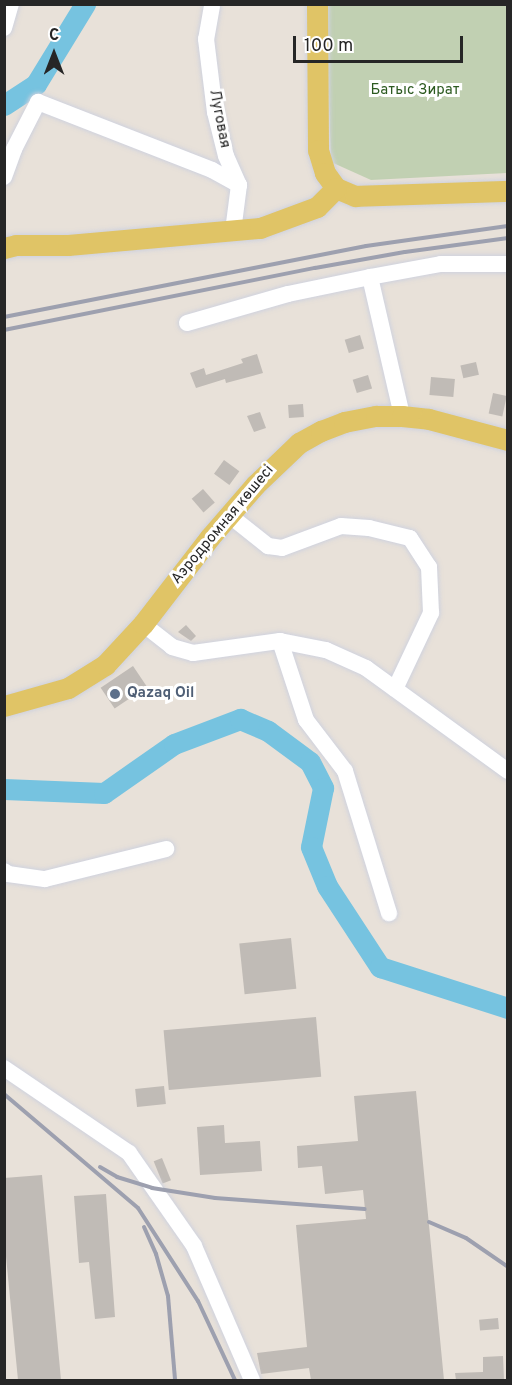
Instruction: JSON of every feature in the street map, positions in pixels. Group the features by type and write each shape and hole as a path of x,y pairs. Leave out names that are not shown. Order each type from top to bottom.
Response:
{"main road":[{"path":"317,4 318,150 325,173 336,188 355,196 507,191"},
{"path":"4,248 16,245 68,245 260,228 317,207 336,188"},
{"name":"Аэродромная көшесі","path":"7,700 68,688 105,665 143,624 229,514 277,461 299,443 344,422 376,416 429,419 507,440"}],"street":[{"path":"4,28 11,4"},
{"name":"Луговая","path":"212,6 206,39 215,112 226,156 238,185 233,231"},
{"path":"4,177 14,149 38,102 212,170 238,185"},
{"path":"187,323 288,294 370,277 441,264 507,264"},
{"path":"370,277 402,416"},
{"path":"229,514 268,546 282,548 341,526 369,528 410,538 429,567 431,613 395,689"},
{"path":"143,624 172,647 193,653 280,641 326,650 366,668 507,771"},
{"path":"280,641 306,720 345,771 389,913"},
{"path":"4,871 8,874 45,879 166,849"},
{"path":"4,1068 129,1153 194,1246 252,1380"}],"green space":[{"name":"Батыс Зират","path":"326,5 507,5 507,173 371,180 331,162"}],"building":[{"path":"360,335 364,348 349,353 345,340"},
{"path":"257,354 263,373 226,383 225,379 196,388 190,373 204,368 206,375 243,363 241,359"},
{"path":"476,362 479,375 463,378 460,366"},
{"path":"368,375 372,388 357,393 353,380"},
{"path":"431,377 455,379 453,397 429,395"},
{"path":"493,393 507,396 502,416 489,414"},
{"path":"303,404 304,417 289,418 288,405"},
{"path":"260,412 266,428 254,432 247,416"},
{"path":"224,460 239,471 229,485 214,474"},
{"path":"203,489 215,503 203,512 192,499"},
{"path":"186,625 196,636 191,641 178,632"},
{"path":"133,666 147,687 115,709 101,688"},
{"path":"291,938 296,989 245,994 239,943"},
{"path":"316,1017 321,1077 169,1090 164,1030"},
{"path":"164,1086 166,1104 137,1107 135,1089"},
{"path":"416,1091 444,1380 311,1380 309,1368 261,1374 257,1353 307,1347 296,1225 366,1219 363,1190 325,1194 322,1166 298,1168 297,1146 358,1141 354,1096"},
{"path":"224,1125 225,1143 260,1141 262,1171 200,1175 197,1127"},
{"path":"162,1158 171,1180 163,1184 154,1161"},
{"path":"42,1175 61,1380 18,1380 4,1236 4,1178"},
{"path":"106,1194 115,1317 95,1319 89,1262 79,1263 74,1196"},
{"path":"498,1318 499,1329 480,1331 479,1320"},
{"path":"503,1356 504,1380 456,1380 455,1373 483,1372 483,1357"}],"waterway":[{"path":"4,105 36,84 85,4"},
{"path":"4,789 104,793 174,744 240,719 268,731 310,762 323,788 311,847 327,886 380,967 508,1008"}],"railway":[{"path":"4,317 366,246 508,226"},
{"path":"4,330 315,268 405,252 508,238"},
{"path":"4,1094 138,1208 198,1301 235,1380"},
{"path":"100,1167 117,1177 152,1188 215,1198 365,1209"},
{"path":"429,1222 466,1238 508,1267"},
{"path":"144,1227 156,1254 168,1296 175,1380"}],"place":[{"name":"Qazaq Oil","path":"115,694"}]}
